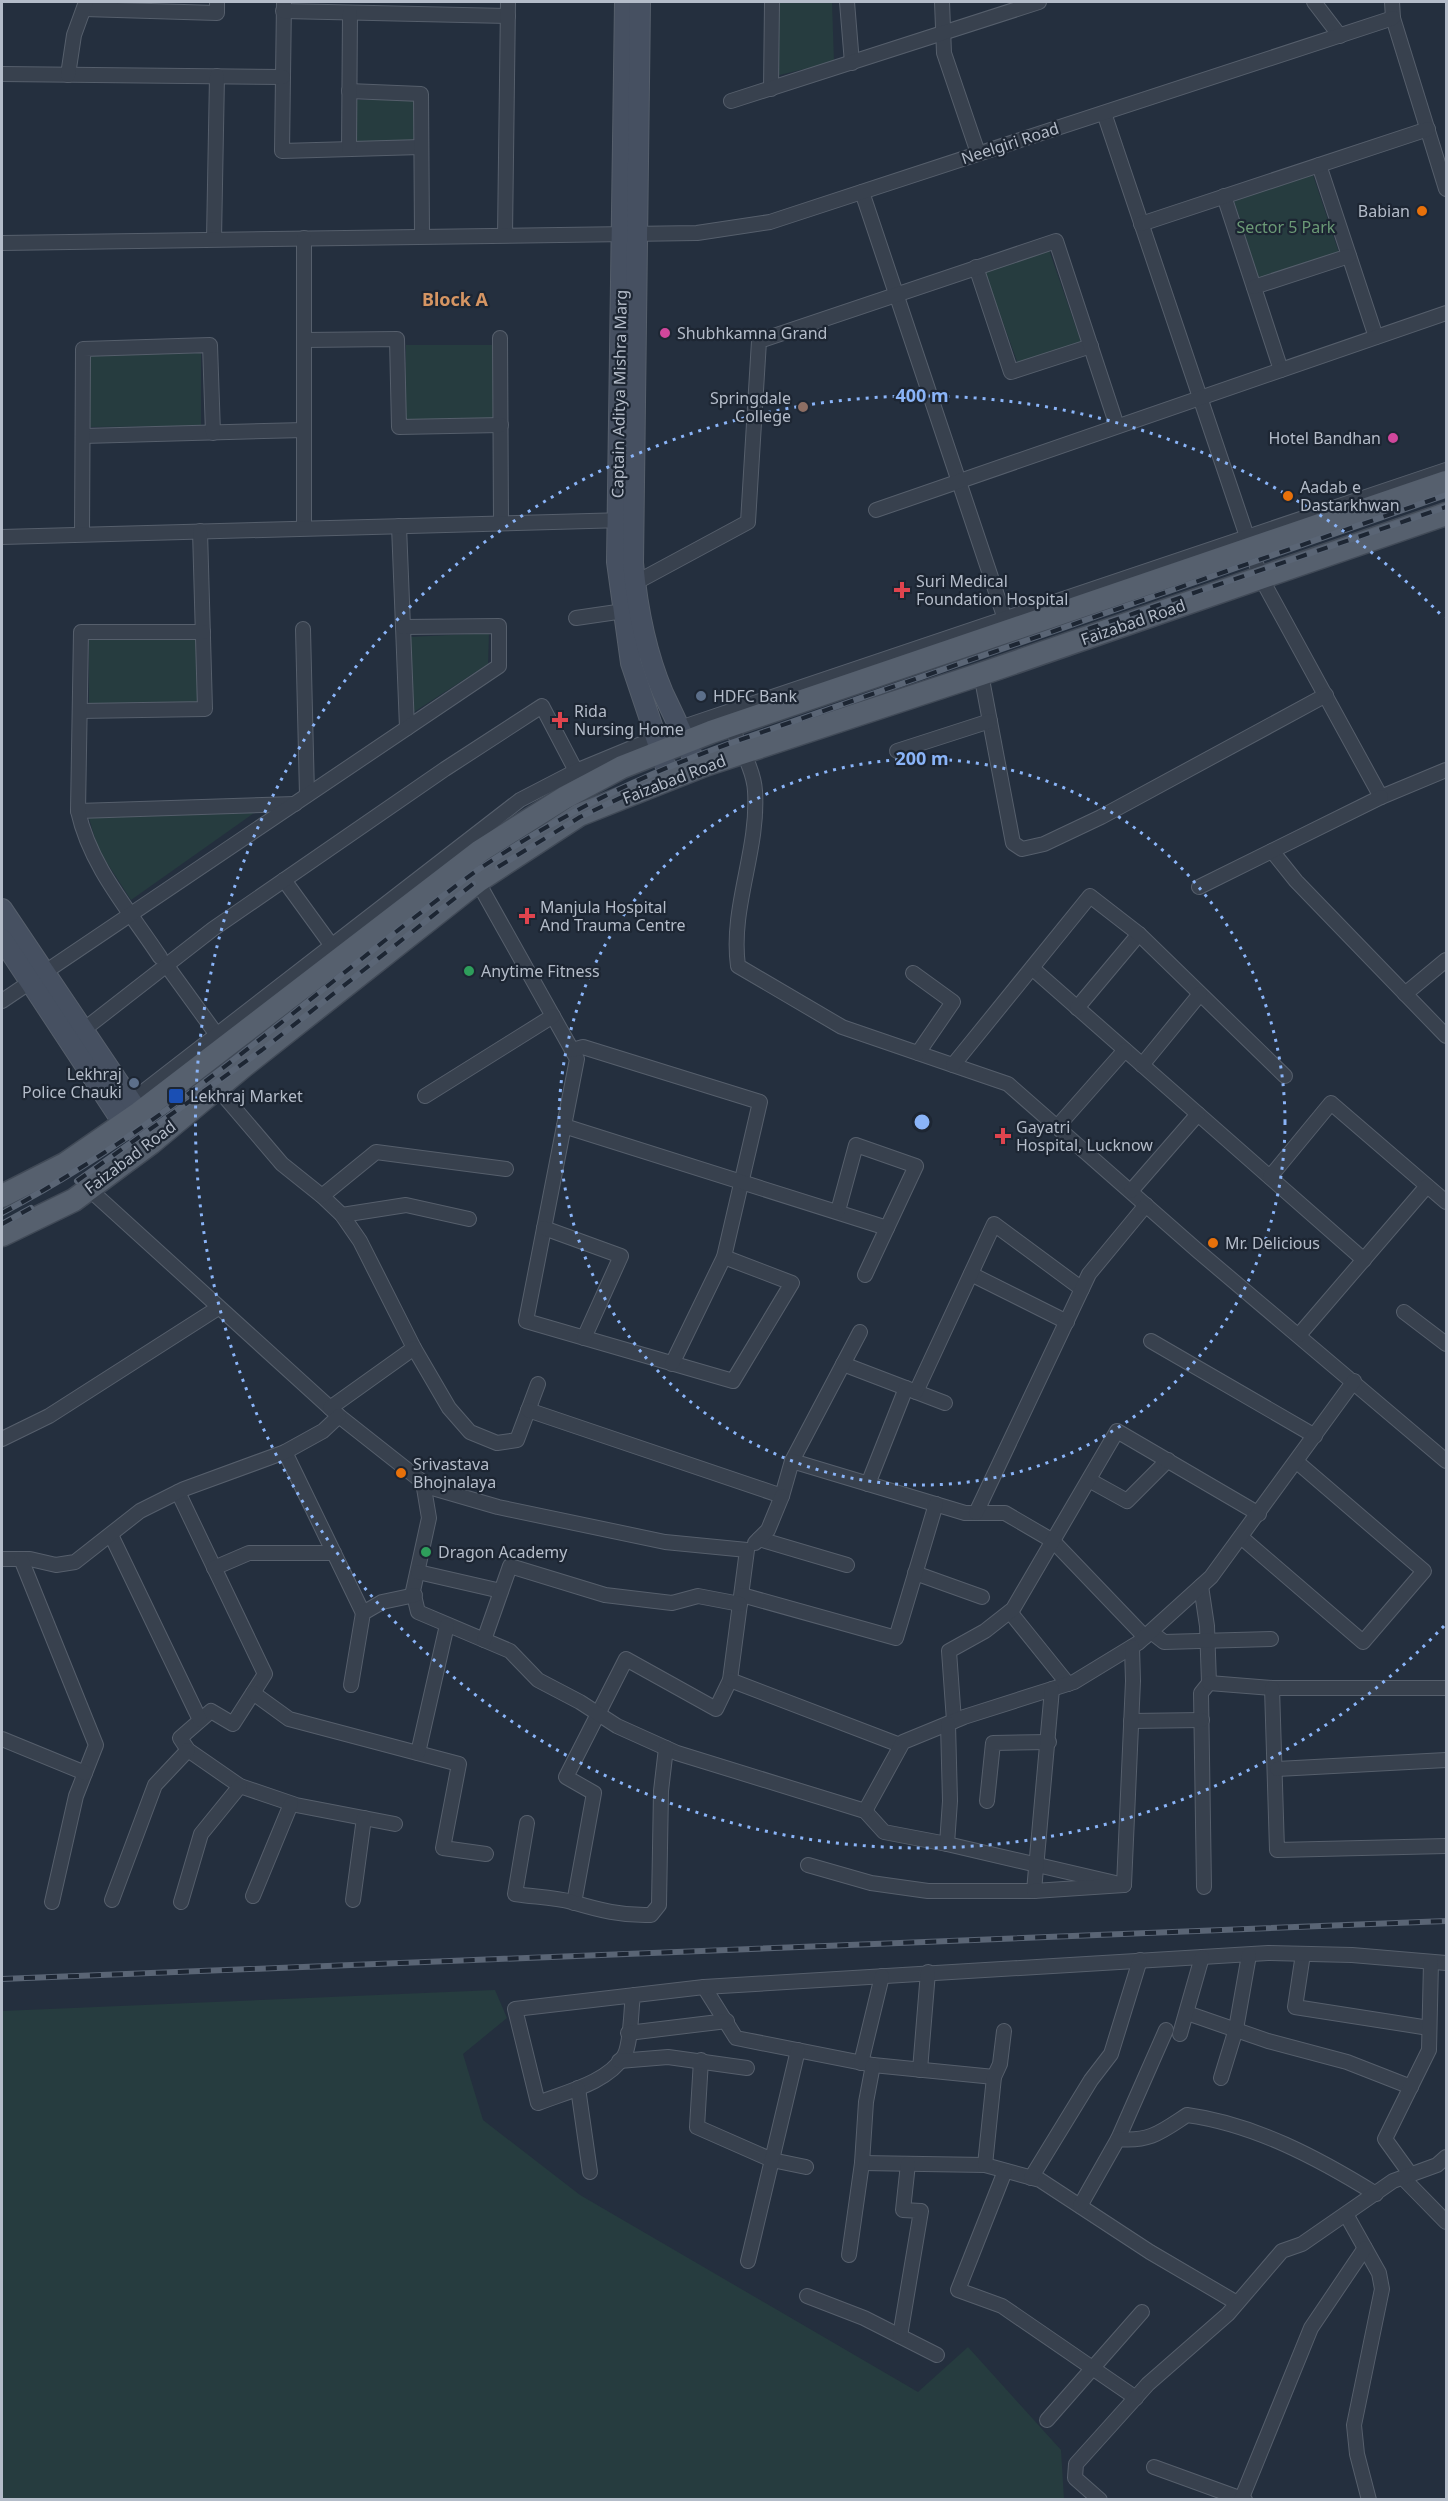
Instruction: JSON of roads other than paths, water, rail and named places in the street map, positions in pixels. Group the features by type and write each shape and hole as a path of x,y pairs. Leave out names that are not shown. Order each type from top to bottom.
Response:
{"main road":[{"name":"Faizabad Road","path":"2,1196 65,1164 128,1113 465,862 564,798 657,745 683,735 732,726 1007,625 1248,544 1446,482"},
{"name":"Faizabad Road","path":"2,1235 74,1200 151,1143 478,881 579,815 697,768 981,674 1446,514"}],"street":[{"path":"68,75 74,35 85,5 151,6 217,13 217,2"},
{"path":"505,235 508,2"},
{"name":"Captain Aditya Mishra Marg","path":"625,2 629,233 625,520 649,649 663,692 697,768"},
{"name":"Captain Aditya Mishra Marg","path":"629,233 640,2"},
{"path":"771,88 772,2"},
{"path":"847,2 852,63"},
{"path":"942,2 944,53 978,153"},
{"path":"731,101 1039,2"},
{"path":"1314,2 1340,36"},
{"path":"1392,2 1393,18 1446,189"},
{"path":"421,147 282,151 284,6 350,13 417,8 508,16"},
{"path":"349,149 350,13"},
{"name":"Neelgiri Road","path":"2,243 697,233 770,222 1393,18"},
{"path":"2,74 283,77"},
{"path":"214,239 217,76"},
{"path":"349,91 421,94 422,236"},
{"path":"1104,113 1261,578 1381,797"},
{"path":"1141,224 1428,129"},
{"path":"1319,165 1376,337"},
{"path":"683,735 1007,625 862,192"},
{"path":"1224,196 1281,370"},
{"path":"304,238 304,528"},
{"path":"635,583 748,522 759,341 1056,240 1117,426"},
{"path":"1254,287 1349,256"},
{"path":"976,267 1011,372 1091,346"},
{"path":"876,510 1446,313"},
{"path":"500,338 501,523"},
{"path":"304,340 397,339 399,427 501,425"},
{"path":"82,534 83,349 210,345 213,433"},
{"path":"83,436 304,430"},
{"path":"1248,544 1446,470"},
{"path":"2,537 625,520"},
{"name":"Captain Aditya Mishra Marg","path":"625,520 617,562 631,663 670,779"},
{"path":"399,526 407,728"},
{"path":"80,711 205,709 200,531"},
{"path":"576,618 624,611"},
{"path":"2,1002 499,666 499,626 403,627"},
{"path":"303,629 307,795"},
{"path":"203,632 81,632 78,811 84,836 101,870 217,1035"},
{"path":"981,674 1013,843 1022,849 1044,844 1101,817 1326,695"},
{"path":"82,1031 163,961 445,769 542,706 576,771"},
{"path":"897,751 990,721"},
{"path":"732,726 755,789 754,839 741,898 737,938 738,966 842,1027 1008,1084 1446,1461"},
{"path":"128,1113 217,1035 520,800 576,771 657,745"},
{"path":"1199,887 1381,797 1446,770"},
{"path":"78,811 295,804"},
{"path":"1272,851 1296,881 1446,1036"},
{"path":"465,862 478,881 577,1059 526,1321 733,1382 792,1283 724,1257"},
{"path":"284,880 332,946"},
{"path":"953,1065 1089,896 1139,934 1285,1076"},
{"path":"2,909 37,979 151,1143"},
{"path":"1077,1008 1139,934"},
{"path":"2,939 82,1031 128,1113"},
{"path":"1405,994 1446,960"},
{"path":"1032,968 1364,1260"},
{"path":"914,973 953,1002 918,1053"},
{"path":"1143,1065 1200,994"},
{"path":"426,1096 552,1016"},
{"path":"572,1050 583,1047 760,1102 724,1257 672,1364"},
{"path":"1057,1127 1125,1050"},
{"path":"218,1089 282,1164 342,1215 360,1241 414,1348 449,1408 470,1432 497,1443 517,1440 538,1384"},
{"path":"1270,1177 1331,1103 1446,1202"},
{"path":"1131,1191 1198,1114"},
{"path":"564,1125 741,1184 838,1211 887,1228"},
{"path":"838,1211 856,1145 916,1166 865,1275"},
{"path":"322,1196 376,1152 506,1169"},
{"path":"1299,1335 1427,1186"},
{"path":"89,1189 334,1412 429,1487 498,1507 642,1538 747,1550"},
{"path":"976,1513 1089,1274 1146,1204"},
{"path":"342,1215 406,1205 469,1219"},
{"path":"868,1484 911,1390 994,1224 1082,1289"},
{"path":"544,1228 621,1256 584,1338"},
{"path":"971,1274 1067,1322"},
{"path":"2,1439 49,1416 218,1308"},
{"path":"1404,1312 1446,1344"},
{"path":"574,1903 594,1793 566,1777 598,1713 626,1659 716,1709 730,1680 747,1550 768,1530 782,1496 792,1461 860,1332"},
{"path":"1151,1341 1315,1436"},
{"path":"2,1559 21,1559 56,1565 75,1562 140,1511 178,1492 285,1452 323,1431 334,1412 414,1348"},
{"path":"843,1364 945,1403"},
{"path":"865,1811 903,1742 951,1722 1068,1684 1132,1647 1148,1635 1201,1586 1241,1537 1354,1381"},
{"path":"528,1410 782,1496"},
{"path":"947,1844 951,1722 948,1651 985,1631 1010,1612 1118,1431 1259,1514"},
{"path":"285,1452 363,1613 351,1685"},
{"path":"1089,1480 1127,1501 1168,1460"},
{"path":"792,1461 965,1513 1005,1513 1053,1541 1148,1635 1164,1642 1271,1639"},
{"path":"1241,1537 1362,1642 1424,1572 1297,1462"},
{"path":"423,1482 429,1518 414,1595 418,1612 510,1651 538,1680 617,1726 666,1748 865,1811 884,1832 947,1844 1124,1885"},
{"path":"178,1492 265,1674 233,1724 211,1711 180,1738 188,1750 240,1786 291,1804 395,1824"},
{"path":"484,1640 510,1566 605,1595 672,1603 698,1596 741,1599 896,1638 936,1504"},
{"path":"111,1535 200,1720"},
{"path":"759,1539 847,1565"},
{"path":"214,1568 249,1553 334,1553"},
{"path":"21,1559 96,1745 76,1796 52,1902"},
{"path":"418,1572 501,1591"},
{"path":"915,1573 982,1597"},
{"path":"1201,1586 1208,1642 1209,1683 1202,1693 1204,1887"},
{"path":"363,1613 382,1602 414,1595"},
{"path":"1010,1612 1068,1684"},
{"path":"418,1753 447,1625"},
{"path":"1124,1885 1132,1647"},
{"path":"730,1680 900,1745"},
{"path":"1209,1683 1272,1688 1446,1688"},
{"path":"1272,1688 1277,1850 1446,1846"},
{"path":"1034,1891 1052,1689"},
{"path":"253,1693 289,1719 459,1764 443,1848 486,1854"},
{"path":"1131,1721 1202,1720"},
{"path":"2,1739 85,1773"},
{"path":"987,1801 993,1743 1049,1742"},
{"path":"527,1823 515,1894 574,1903 584,1908 627,1916 651,1915 659,1905 661,1791 666,1748"},
{"path":"112,1900 155,1785 188,1750"},
{"path":"1276,1769 1446,1760"},
{"path":"181,1902 201,1834 240,1786"},
{"path":"253,1896 291,1804"},
{"path":"353,1900 364,1818"},
{"path":"808,1866 871,1882 928,1891 1034,1891 1124,1885"},
{"path":"1303,1954 1295,2007 1429,2028"},
{"path":"1221,2078 1236,2029 1249,1955"},
{"path":"633,1995 625,2055 607,2073 578,2088 538,2103 515,2009 633,1995 704,1987 1202,1957 1352,1955 1446,1964"},
{"path":"1180,2034 1202,1957"},
{"path":"1031,2178 1091,2080 1111,2054 1140,1960"},
{"path":"1431,1962 1429,2050 1385,2139 1407,2176 1446,2222"},
{"path":"920,2070 927,1972"},
{"path":"849,2255 862,2163 867,2064 882,1976"},
{"path":"704,1987 727,2021 735,2038 867,2064 994,2077"},
{"path":"1187,2013 1268,2041 1347,2062 1411,2087"},
{"path":"628,2033 727,2021"},
{"path":"1080,2206 1118,2139 1166,2030"},
{"path":"985,2165 994,2077 1000,2064 1004,2031"},
{"path":"748,2261 798,2050"},
{"path":"619,2061 668,2057 747,2068"},
{"path":"701,2060 697,2127 772,2160 806,2168"},
{"path":"578,2088 590,2172"},
{"path":"1118,2139 1136,2141 1154,2137 1186,2115 1220,2120 1290,2147 1376,2194"},
{"path":"1100,2499 1075,2478 1076,2464 1136,2397 1238,2303 1282,2251 1302,2244 1347,2216 1376,2194 1407,2176 1437,2165 1446,2157"},
{"path":"862,2163 985,2165 1040,2180 1238,2303"},
{"path":"900,2336 921,2211 903,2210 908,2164"},
{"path":"1005,2171 958,2290 1002,2306 1136,2397"},
{"path":"1347,2216 1379,2273 1382,2289 1354,2426 1357,2454 1369,2499"},
{"path":"1154,2467 1243,2499 1311,2328 1365,2248"},
{"path":"807,2296 900,2336 937,2355"},
{"path":"1047,2420 1142,2312"}],"railway":[{"path":"2,1213 127,1138 187,1095 479,869 539,832 600,799 695,756 728,744 1446,495"},
{"path":"1088,629 1446,507"},
{"path":"498,867 580,817 656,781"},
{"path":"77,1181 262,1050 473,884"},
{"path":"2,1224 31,1208"},
{"path":"2,1979 1446,1921"}],"place":[{"name":"Babian","path":"1422,211"},
{"name":"Shubhkamna Grand","path":"665,333"},
{"name":"Springdale College","path":"803,407"},
{"name":"Hotel Bandhan","path":"1393,438"},
{"name":"Aadab e Dastarkhwan","path":"1288,496"},
{"name":"Suri Medical Foundation Hospital","path":"902,590"},
{"name":"HDFC Bank","path":"701,696"},
{"name":"Rida Nursing Home","path":"560,720"},
{"name":"Manjula Hospital And Trauma Centre","path":"527,916"},
{"name":"Anytime Fitness","path":"469,971"},
{"name":"Lekhraj Police Chauki","path":"134,1083"},
{"name":"Lekhraj Market","path":"176,1096"},
{"name":"Gayatri Hospital, Lucknow","path":"1003,1136"},
{"name":"Mr. Delicious","path":"1213,1243"},
{"name":"Srivastava Bhojnalaya","path":"401,1473"},
{"name":"Dragon Academy","path":"426,1552"}],"district":[{"name":"Block A","path":"455,300"}],"park label":[{"name":"Sector 5 Park","path":"1286,227"}]}
